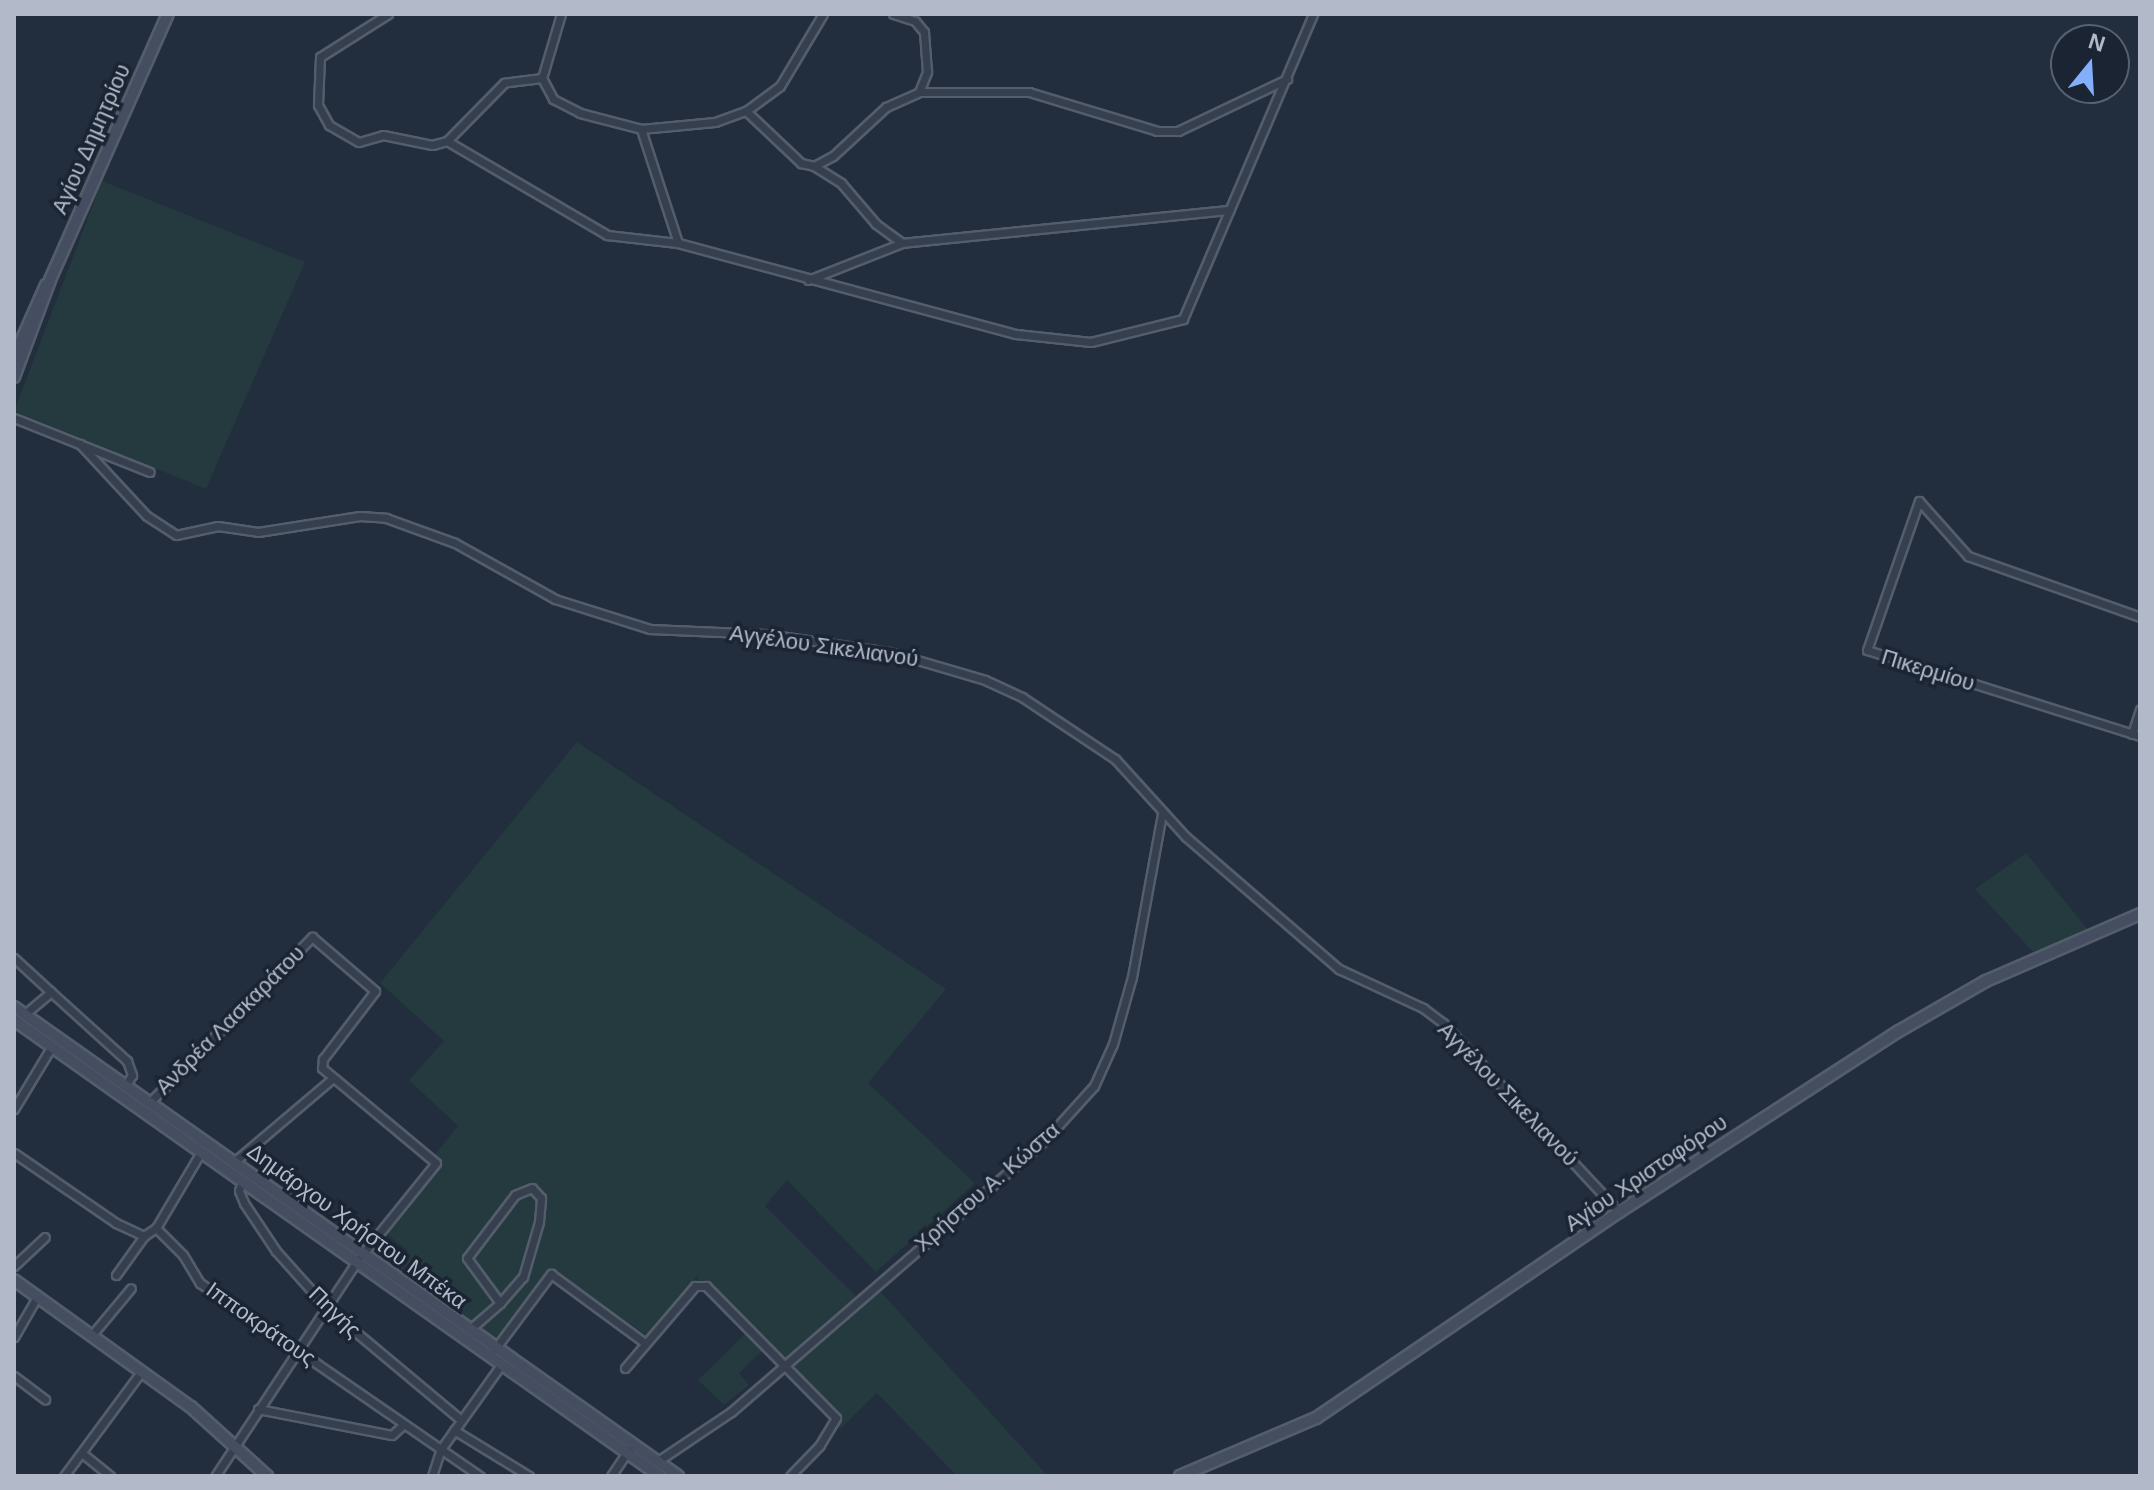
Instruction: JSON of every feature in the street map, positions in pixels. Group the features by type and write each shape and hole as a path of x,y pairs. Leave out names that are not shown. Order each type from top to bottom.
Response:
{"main road":[{"name":"Αγίου Δημητρίου","path":"14,357 168,14"},
{"name":"Αγίου Δημητρίου","path":"14,377 50,280"},
{"name":"Αγίου Χριστοφόρου","path":"1180,1476 1316,1418 1619,1212 1968,991 2140,914"},
{"name":"Δημάρχου Χρήστου Μπέκα","path":"14,1007 54,1043 201,1152 469,1330 630,1448 660,1476"},
{"name":"Δημάρχου Χρήστου Μπέκα","path":"14,1020 125,1086 234,1162 501,1365 678,1476"},
{"path":"14,1280 141,1372 235,1446 267,1476"}],"street":[{"path":"388,14 320,57 318,105 329,125 359,142 383,135 432,145 447,141 504,83 542,78"},
{"path":"561,14 542,78 553,99 580,113 641,129 715,122 746,111 780,86 823,14"},
{"path":"893,14 915,21 924,32 927,72 919,92"},
{"path":"447,141 607,235 678,243 806,281 1016,334 1091,342 1121,338 1189,315 1229,210 1313,14"},
{"path":"814,166 833,156 886,107 919,92 1029,92 1157,131 1178,131 1287,79"},
{"path":"746,111 801,163 814,166 841,183 868,216 902,243"},
{"path":"641,129 678,243"},
{"path":"806,281 902,243 1229,210"},
{"name":"Αγγέλου Σικελιανού","path":"14,418 150,472"},
{"name":"Αγγέλου Σικελιανού","path":"80,444 147,516 176,535 218,526 258,532 360,516 386,518 455,543 555,599 650,629 766,634 890,652 985,680 1046,711 1106,752 1162,814 1339,969 1423,1008 1443,1023 1619,1212"},
{"name":"Πικερμίου","path":"2136,735 1867,650 1919,501 1968,556 2140,617"},
{"path":"2136,735 2140,709"},
{"name":"Χρήστου Α. Κώστα","path":"658,1461 731,1412 1045,1140 1094,1086 1113,1044 1132,977 1162,814"},
{"name":"Ανδρέα Λασκαράτου","path":"149,1103 312,937 375,991 323,1059 322,1068 333,1078"},
{"path":"14,958 127,1061 132,1075 125,1086"},
{"path":"25,1014 51,992"},
{"path":"14,1109 54,1043"},
{"path":"215,1476 360,1257 436,1163 333,1078 234,1162"},
{"path":"116,1275 144,1236 156,1228 201,1152"},
{"path":"14,1153 102,1215 144,1236"},
{"name":"Πηγής","path":"242,1181 239,1191 260,1227 327,1308 461,1420"},
{"path":"469,1330 500,1303 523,1277 533,1251 541,1198 532,1188 515,1195 467,1258 500,1303"},
{"name":"Ιπποκράτους","path":"156,1228 183,1255 200,1283 480,1476"},
{"path":"14,1266 45,1237"},
{"path":"495,1349 551,1274 645,1343"},
{"path":"625,1368 700,1283 786,1364 836,1418 820,1445 790,1476"},
{"path":"91,1336 131,1288"},
{"path":"14,1337 37,1297"},
{"path":"432,1476 441,1449 501,1365"},
{"path":"64,1476 141,1372"},
{"path":"14,1376 45,1399"},
{"path":"258,1409 392,1435 404,1424"},
{"path":"454,1430 529,1476"},
{"path":"611,1476 630,1448"},
{"path":"83,1454 110,1476"}],"green space":[{"path":"102,181 305,262 206,489 14,411"},
{"path":"577,742 946,989 868,1083 975,1183 876,1272 787,1180 765,1206 862,1302 879,1290 1048,1476 957,1476 877,1393 840,1429 763,1350 739,1373 749,1385 724,1405 698,1380 746,1333 700,1288 697,1276 649,1337 550,1268 496,1340 397,1265 408,1251 385,1233 442,1163 434,1156 458,1126 409,1080 444,1041 380,983"},
{"path":"2026,853 2088,930 2033,952 1975,889"}]}
